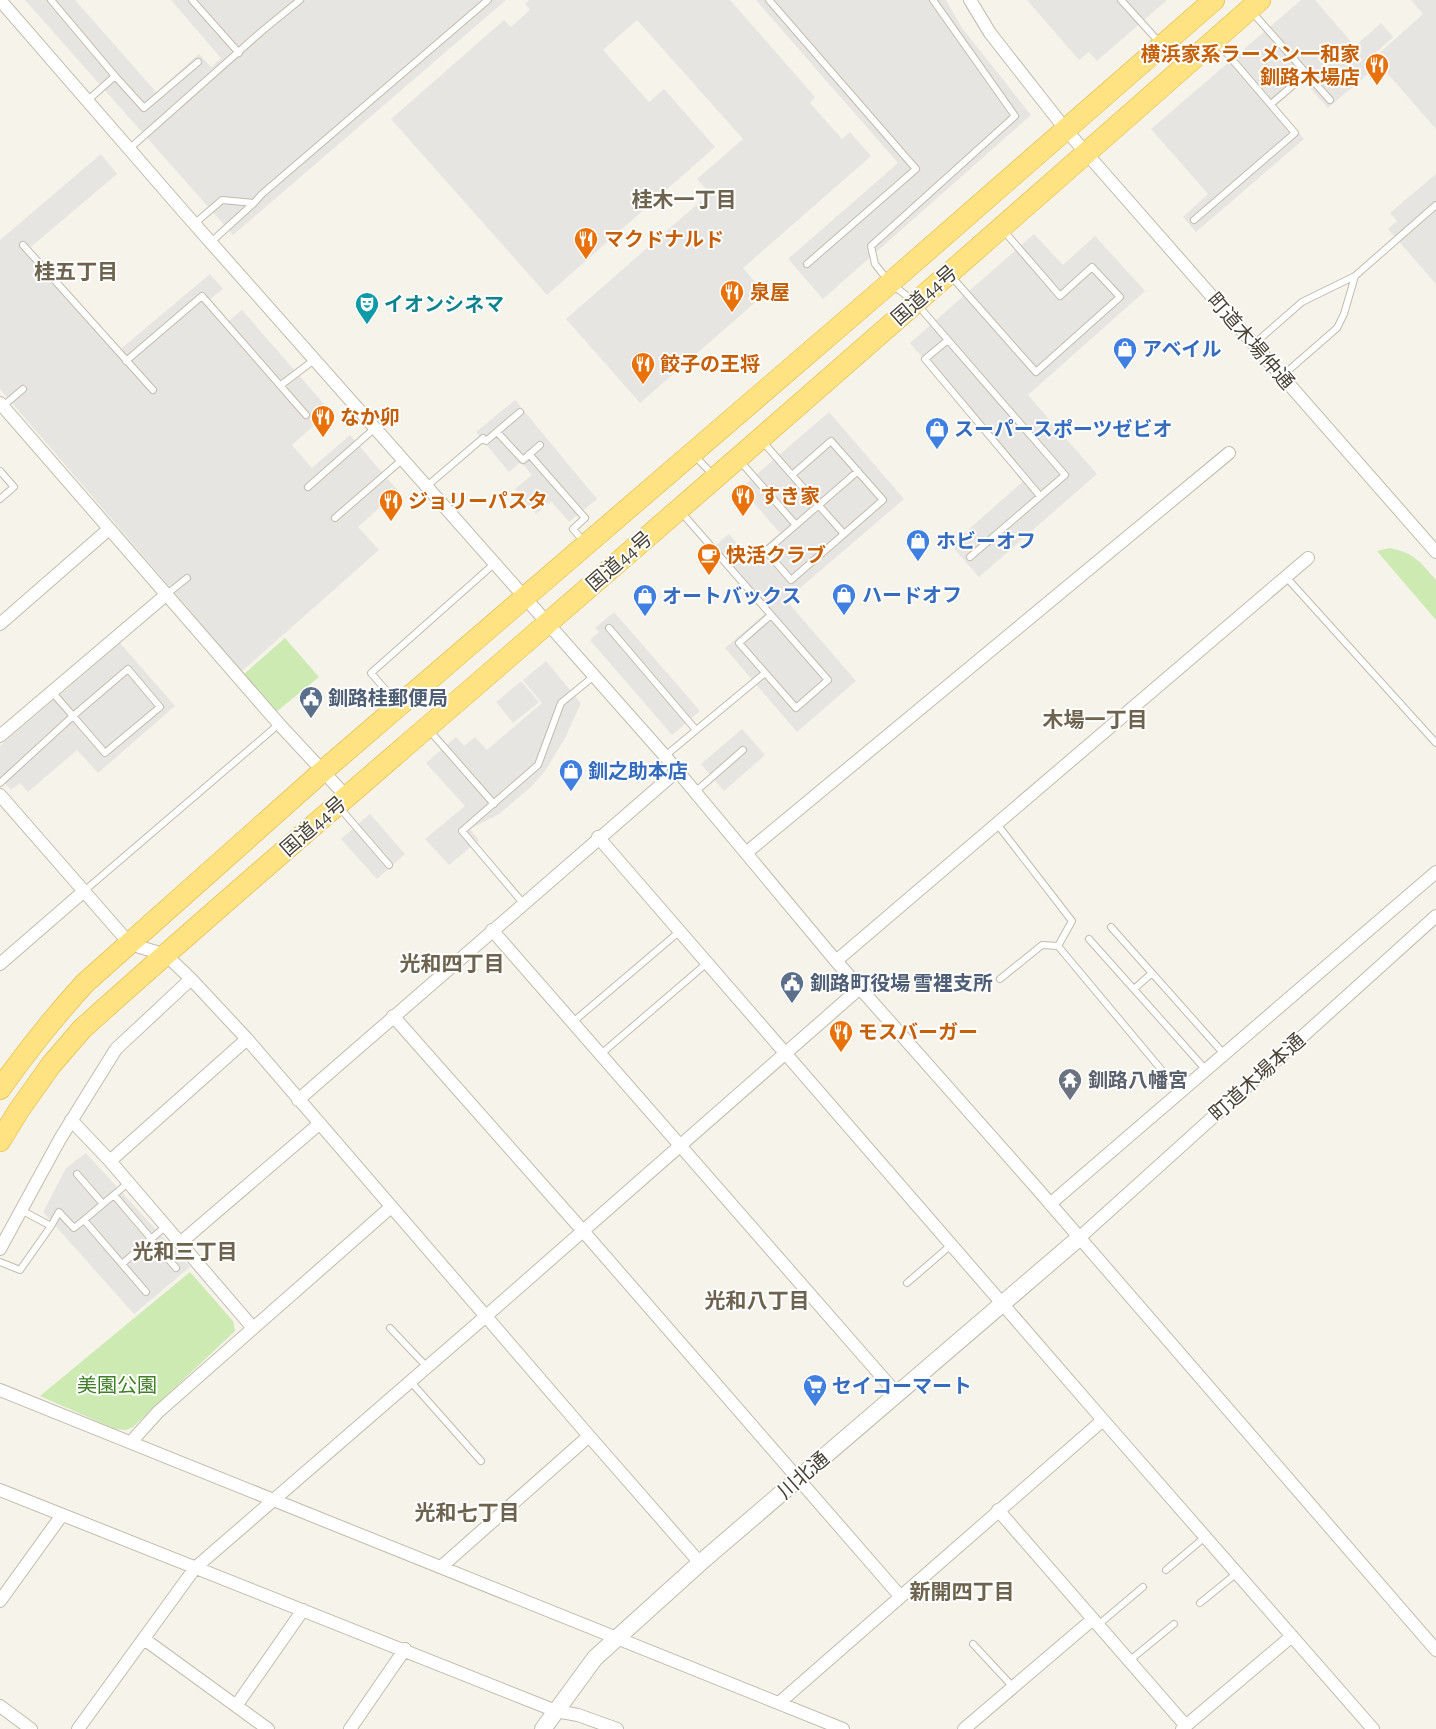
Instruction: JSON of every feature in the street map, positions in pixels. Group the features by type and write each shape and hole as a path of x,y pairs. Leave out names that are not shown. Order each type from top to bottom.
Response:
{"highway":[{"name":"国道44号","path":"0,1141 45,1072 82,1029 341,800 548,624 1254,5"},
{"name":"国道44号","path":"0,1089 32,1044 85,983 323,771 890,283 1207,6"},
{"path":"1207,6 1218,37"}],"street":[{"path":"0,0 194,224 665,756 836,961 861,987 1050,1204 1436,1650"},
{"name":"町道木場仲通","path":"970,0 990,34 1086,154 1436,552"},
{"path":"1,404 279,724 323,771 341,800"},
{"path":"746,853 1228,453"},
{"path":"0,624 109,529"},
{"path":"836,961 1308,558"},
{"path":"0,736 167,594"},
{"path":"298,1100 598,837 677,771"},
{"path":"0,795 130,944 166,954 247,1039 700,1562"},
{"path":"598,837 1373,1729"},
{"path":"1050,1204 1436,872"},
{"path":"0,964 84,892"},
{"name":"町道木場本通","path":"1079,1238 1436,916"},
{"path":"492,930 897,1394"},
{"path":"0,1249 71,1120 116,1049 191,979"},
{"path":"78,1729 195,1568 411,1382 861,987"},
{"path":"393,1016 583,1231 900,1596"},
{"path":"110,1161 247,1039"},
{"path":"71,1120 110,1161 253,1328"},
{"path":"180,1243 319,1124"},
{"path":"131,1442 158,1412 392,1207"},
{"name":"川北通","path":"543,1729 596,1658 617,1638 700,1562 1079,1238"},
{"path":"0,1390 843,1729"},
{"path":"779,1703 1103,1420"},
{"path":"441,1566 589,1436"},
{"path":"0,1490 556,1711 578,1714 617,1729"},
{"path":"998,1510 1129,1661 1184,1728 1292,1636"},
{"path":"0,1600 62,1515"},
{"path":"236,1706 304,1610"},
{"path":"964,1729 1013,1687 1095,1622"},
{"path":"144,1639 268,1729"},
{"path":"350,1729 406,1650"},
{"path":"0,1706 31,1729"}],"lane":[{"path":"51,0 144,108 198,62"},
{"path":"192,0 238,53"},
{"path":"129,149 300,0"},
{"path":"211,242 262,194 488,0"},
{"path":"769,0 916,169 807,264"},
{"path":"933,0 1015,116 871,246 875,264 890,283 915,302 1065,475 970,557"},
{"path":"1121,0 1162,46"},
{"path":"1254,5 1306,74 1330,100"},
{"path":"1194,220 1295,133 1218,37"},
{"path":"1271,104 1306,74"},
{"path":"87,101 115,76"},
{"path":"194,224 222,200 254,203"},
{"path":"1254,344 1302,302 1355,276 1436,205"},
{"path":"948,274 1036,372 1120,297 1092,266 1060,296 1001,228"},
{"path":"23,245 153,390"},
{"path":"1282,376 1336,328 1344,314 1355,276"},
{"path":"126,361 202,296 282,385 306,415"},
{"path":"948,340 925,359 1040,496"},
{"path":"282,385 314,360"},
{"path":"1,404 23,388"},
{"path":"427,486 483,438 486,441 520,412"},
{"path":"308,487 375,428"},
{"path":"497,432 522,460 540,445"},
{"path":"760,438 844,534"},
{"path":"792,475 831,441 858,471 883,500 791,580 766,551 858,471"},
{"path":"692,453 715,477"},
{"path":"529,454 585,518 573,529 586,544"},
{"path":"737,458 796,525"},
{"path":"335,518 402,459"},
{"path":"0,471 14,487 0,499"},
{"path":"679,509 828,680 796,708 739,643 771,615"},
{"path":"400,706 371,673 495,563"},
{"path":"1286,577 1436,743"},
{"path":"167,594 188,578"},
{"path":"610,628 696,730"},
{"path":"0,783 73,716 128,669 160,707 105,753 73,716 52,692"},
{"path":"665,756 765,673"},
{"path":"524,903 462,831 538,765 561,703 594,676"},
{"path":"84,892 279,724"},
{"path":"427,727 494,804"},
{"path":"696,792 743,750"},
{"path":"341,800 389,865"},
{"path":"997,824 1072,921 1058,946"},
{"path":"1111,927 1224,1054"},
{"path":"573,1022 680,931"},
{"path":"1090,939 1206,1070"},
{"path":"1000,979 1042,945 1058,946 1180,1092"},
{"path":"601,1054 707,963"},
{"path":"1134,989 1152,973"},
{"path":"78,1174 103,1204"},
{"path":"0,1262 20,1270 59,1212 74,1228 128,1182"},
{"path":"114,1195 176,1268"},
{"path":"21,1210 51,1226"},
{"path":"84,1220 146,1292"},
{"path":"122,1264 166,1226"},
{"path":"907,1283 951,1245"},
{"path":"390,1328 427,1368"},
{"path":"411,1382 481,1461"},
{"path":"1166,1570 1205,1537"},
{"path":"1200,1603 1237,1573"},
{"path":"1095,1622 1144,1587"},
{"path":"1129,1661 1174,1624"},
{"path":"973,1644 1013,1687"}],"green space":[{"path":"1390,548 1406,553 1416,559 1436,580 1436,620 1377,551"},
{"path":"285,638 319,677 276,712 243,675"},
{"name":"美園公園","path":"190,1272 233,1321 235,1331 133,1427 126,1430 115,1429 40,1396"}],"shaded area":[{"path":"25,0 75,0 156,92 199,54 211,67 221,58 171,0 506,0 233,235"},
{"path":"529,0 730,0 815,97 810,103 842,139 850,132 871,156 743,268 765,294 640,403 566,319 710,193 697,179 743,139 637,20 603,50 649,102 664,89 715,147 547,295 391,119 504,20 511,27 530,10 525,4"},
{"path":"756,0 946,0 962,28 1031,115 823,299 788,259 898,163"},
{"path":"1027,0 1167,0 1097,61 1089,52 1079,60"},
{"path":"1301,0 1315,0 1355,46 1381,23 1393,37 1369,59 1376,67 1328,108 1304,81 1276,106 1304,139 1196,232 1183,217 1208,194 1151,129"},
{"path":"1411,0 1436,0 1436,129 1374,58 1423,14"},
{"path":"101,154 117,174 26,251 117,352 210,274 223,289 210,299 229,321 242,310 330,411 292,445 312,468 350,435 398,491 358,527 379,550 242,671 0,389 0,240"},
{"path":"1436,174 1436,284 1388,229 1397,221 1390,213"},
{"path":"1034,234 1063,265 1095,236 1145,291 1028,395 1097,474 979,577 951,545 1028,477 910,343"},
{"path":"515,400 597,499 569,522 551,501 536,514 515,489 532,475 521,462 509,472 476,432"},
{"path":"829,412 904,499 786,600 856,681 797,732 725,648 765,614 710,550 729,534 750,558 780,533 741,488"},
{"path":"614,612 700,711 672,735 590,640 599,632 595,628"},
{"path":"120,643 175,706 98,773 77,750 28,792 20,783 11,790 0,777 0,746"},
{"path":"546,661 581,703 565,738 545,771 532,786 499,814 470,829 479,840 449,865 425,839 465,806 426,763 456,737 464,746 475,737 487,750 542,703 523,680"},
{"path":"521,681 539,702 513,723 496,702"},
{"path":"742,729 765,755 724,791 701,764"},
{"path":"370,814 405,854 377,879 341,839"},
{"path":"86,1153 190,1267 134,1314 43,1212 66,1168"}],"place":[{"name":"横浜家系ラーメン一和家 釧路木場店","path":"1377,86"},
{"name":"マクドナルド","path":"586,260"},
{"name":"泉屋","path":"732,313"},
{"name":"イオンシネマ","path":"367,325"},
{"name":"アベイル","path":"1125,370"},
{"name":"餃子の王将","path":"643,385"},
{"name":"なか卯","path":"323,438"},
{"name":"スーパースポーツゼビオ","path":"937,450"},
{"name":"すき家","path":"743,517"},
{"name":"ジョリーパスタ","path":"391,522"},
{"name":"ホビーオフ","path":"918,562"},
{"name":"快活クラブ","path":"709,576"},
{"name":"ハードオフ","path":"844,616"},
{"name":"オートバックス","path":"645,617"},
{"name":"釧路桂郵便局","path":"311,719"},
{"name":"釧之助本店","path":"571,792"},
{"name":"釧路町役場 雪裡支所","path":"792,1004"},
{"name":"モスバーガー","path":"841,1053"},
{"name":"釧路八幡宮","path":"1070,1101"},
{"name":"セイコーマート","path":"815,1407"}],"district":[{"name":"桂木一丁目","path":"684,200"},
{"name":"桂五丁目","path":"76,272"},
{"name":"木場一丁目","path":"1095,720"},
{"name":"光和四丁目","path":"452,964"},
{"name":"光和三丁目","path":"185,1252"},
{"name":"光和八丁目","path":"757,1301"},
{"name":"光和七丁目","path":"467,1513"},
{"name":"新開四丁目","path":"962,1592"}]}
